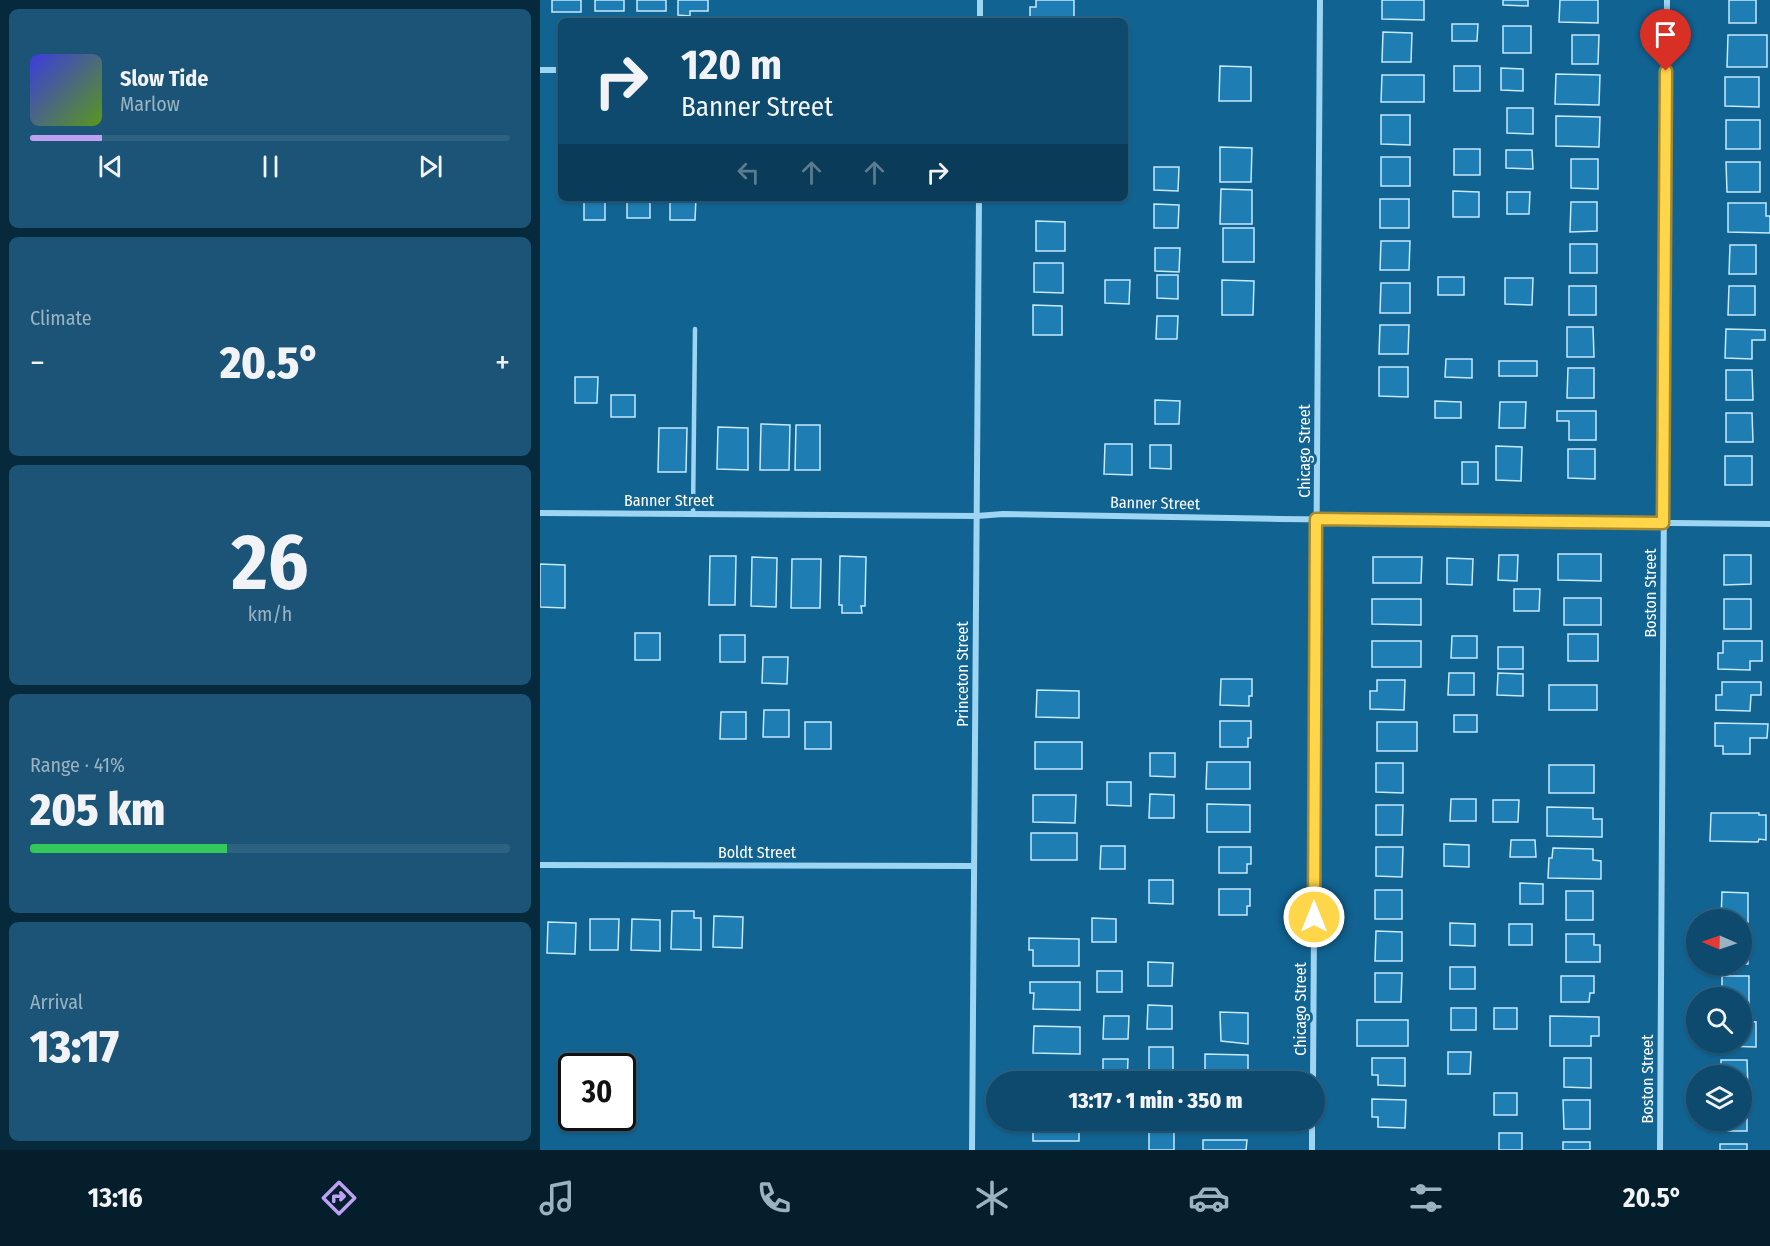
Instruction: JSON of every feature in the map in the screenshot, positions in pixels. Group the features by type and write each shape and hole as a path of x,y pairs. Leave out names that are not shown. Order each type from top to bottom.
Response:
{"street":[{"path":"980,0 980,18"},
{"name":"Chicago Street","path":"1313,1071 1320,0"},
{"name":"Boston Street","path":"1660,1150 1667,0"},
{"path":"540,70 558,70"},
{"name":"Princeton Street","path":"972,1150 979,201"},
{"name":"Banner Street","path":"540,513 976,516 1003,514 1770,524"},
{"name":"Boldt Street","path":"540,865 974,866"},
{"path":"1312,1131 1312,1150"}],"lane":[{"path":"693,514 695,329"}],"building":[{"path":"552,0 581,0 581,12 552,12"},
{"path":"595,0 624,0 624,11 595,11"},
{"path":"637,0 666,0 666,11 637,11"},
{"path":"678,0 708,0 708,11 690,11 690,16 678,15"},
{"path":"1036,0 1074,0 1074,18 1030,18 1030,7 1036,7"},
{"path":"1382,0 1424,0 1424,20 1382,19"},
{"path":"1503,0 1528,0 1528,6 1503,5"},
{"path":"1560,0 1598,0 1598,23 1559,22"},
{"path":"1729,0 1756,0 1756,23 1729,23"},
{"path":"1452,24 1478,24 1477,41 1452,41"},
{"path":"1503,26 1531,26 1531,53 1503,53"},
{"path":"1383,32 1412,33 1411,62 1382,62"},
{"path":"1572,35 1599,35 1598,64 1572,64"},
{"path":"1728,35 1767,35 1767,67 1727,67"},
{"path":"1220,66 1251,67 1251,101 1219,101"},
{"path":"1454,66 1480,66 1480,91 1454,91"},
{"path":"1501,68 1523,69 1523,91 1501,90"},
{"path":"1556,74 1600,75 1599,105 1555,104"},
{"path":"1382,75 1424,75 1424,102 1381,102"},
{"path":"1725,77 1759,77 1759,107 1725,106"},
{"path":"1507,108 1533,108 1533,134 1507,133"},
{"path":"1381,115 1410,115 1410,145 1381,144"},
{"path":"1556,116 1600,117 1599,147 1556,146"},
{"path":"1726,120 1760,120 1760,149 1726,149"},
{"path":"1220,147 1252,148 1251,182 1220,182"},
{"path":"1454,149 1480,149 1480,175 1454,175"},
{"path":"1506,150 1532,150 1533,169 1506,168"},
{"path":"1381,157 1410,157 1410,186 1381,186"},
{"path":"1571,159 1598,159 1598,189 1571,188"},
{"path":"1726,162 1760,162 1760,192 1727,192"},
{"path":"1154,167 1179,167 1178,191 1154,190"},
{"path":"1221,189 1252,190 1252,224 1220,224"},
{"path":"1453,191 1479,192 1479,217 1453,217"},
{"path":"1507,192 1530,192 1529,214 1507,214"},
{"path":"1380,199 1409,199 1409,228 1380,228"},
{"path":"584,201 605,201 605,220 584,220"},
{"path":"627,201 650,201 650,218 627,218"},
{"path":"670,201 696,201 695,220 670,220"},
{"path":"1571,202 1597,202 1597,231 1570,232"},
{"path":"1728,203 1766,203 1766,216 1770,216 1770,233 1728,232"},
{"path":"1154,204 1179,205 1178,228 1154,228"},
{"path":"1036,221 1065,222 1065,251 1036,251"},
{"path":"1223,228 1254,228 1254,262 1223,262"},
{"path":"1381,241 1410,241 1409,270 1380,270"},
{"path":"1570,244 1597,244 1597,273 1570,273"},
{"path":"1730,245 1756,245 1756,274 1729,274"},
{"path":"1155,248 1180,248 1179,272 1155,271"},
{"path":"1034,263 1063,263 1063,293 1034,292"},
{"path":"1157,275 1178,275 1178,299 1157,298"},
{"path":"1438,277 1464,277 1464,295 1438,295"},
{"path":"1505,278 1533,278 1532,305 1505,304"},
{"path":"1105,280 1130,280 1129,304 1105,303"},
{"path":"1222,280 1254,281 1253,315 1222,315"},
{"path":"1381,283 1410,283 1410,313 1380,313"},
{"path":"1569,286 1596,286 1596,315 1569,315"},
{"path":"1729,286 1755,286 1755,315 1728,315"},
{"path":"1033,305 1062,306 1062,335 1033,335"},
{"path":"1157,316 1178,316 1177,339 1156,339"},
{"path":"1380,325 1409,325 1408,354 1379,354"},
{"path":"1567,327 1593,327 1594,357 1567,357"},
{"path":"1726,329 1765,330 1765,340 1752,340 1752,359 1725,358"},
{"path":"1446,359 1472,359 1472,378 1445,377"},
{"path":"1499,361 1537,361 1537,376 1499,376"},
{"path":"1379,367 1408,367 1408,397 1379,396"},
{"path":"1568,368 1594,368 1594,398 1567,398"},
{"path":"1726,370 1752,370 1753,400 1726,400"},
{"path":"575,377 598,377 597,403 575,403"},
{"path":"611,395 635,395 635,417 611,417"},
{"path":"1155,400 1180,401 1179,424 1155,424"},
{"path":"1435,401 1461,402 1461,418 1435,418"},
{"path":"1500,402 1526,402 1525,428 1499,428"},
{"path":"1557,411 1596,411 1596,440 1569,440 1569,421 1557,421"},
{"path":"1726,413 1752,413 1753,442 1726,442"},
{"path":"761,424 790,425 789,470 760,470"},
{"path":"796,425 820,425 820,470 795,470"},
{"path":"718,427 748,428 748,470 717,469"},
{"path":"659,428 687,428 686,472 658,472"},
{"path":"1105,444 1132,444 1132,475 1104,474"},
{"path":"1150,445 1171,445 1171,469 1150,468"},
{"path":"1496,446 1522,447 1521,481 1496,480"},
{"path":"1568,449 1595,449 1595,479 1568,478"},
{"path":"1725,456 1752,456 1752,485 1725,485"},
{"path":"1462,462 1478,462 1478,484 1462,484"},
{"path":"1558,554 1601,554 1601,581 1558,580"},
{"path":"1499,555 1518,555 1517,581 1498,580"},
{"path":"1724,555 1751,555 1751,584 1724,585"},
{"path":"710,556 736,556 735,605 709,605"},
{"path":"840,556 866,557 865,606 861,606 862,613 842,613 842,605 839,605"},
{"path":"752,557 777,558 776,607 751,606"},
{"path":"1373,557 1422,557 1421,583 1373,583"},
{"path":"1447,558 1473,559 1472,585 1447,584"},
{"path":"792,559 821,559 820,608 791,608"},
{"path":"540,564 565,565 565,608 540,607"},
{"path":"1514,589 1540,589 1539,611 1514,611"},
{"path":"1564,598 1601,598 1601,625 1564,625"},
{"path":"1372,599 1421,599 1421,625 1372,624"},
{"path":"1724,599 1751,599 1751,629 1724,629"},
{"path":"635,633 660,633 660,660 635,660"},
{"path":"1568,634 1598,634 1598,661 1568,661"},
{"path":"720,635 745,635 745,662 720,662"},
{"path":"1452,636 1477,636 1477,658 1451,658"},
{"path":"1372,641 1421,641 1421,667 1372,667"},
{"path":"1723,641 1762,641 1762,661 1750,661 1750,670 1718,669 1718,653 1723,653"},
{"path":"1498,647 1523,647 1523,669 1498,669"},
{"path":"763,657 788,657 787,684 762,683"},
{"path":"1449,673 1474,673 1474,695 1448,695"},
{"path":"1498,673 1523,674 1523,696 1497,695"},
{"path":"1221,679 1252,679 1252,696 1249,696 1249,706 1220,705"},
{"path":"1377,680 1405,680 1404,710 1370,709 1370,691 1377,691"},
{"path":"1722,682 1761,682 1761,695 1751,695 1750,711 1716,710 1716,695 1722,695"},
{"path":"1549,685 1597,685 1597,710 1549,710"},
{"path":"1037,690 1079,691 1079,718 1036,717"},
{"path":"764,710 789,710 789,737 763,737"},
{"path":"721,712 746,712 746,739 720,739"},
{"path":"1454,715 1477,715 1477,732 1454,732"},
{"path":"1220,721 1251,721 1251,738 1248,738 1248,747 1220,747"},
{"path":"805,722 831,722 831,749 805,749"},
{"path":"1377,722 1417,722 1417,751 1377,751"},
{"path":"1715,723 1768,724 1767,738 1750,738 1750,754 1723,754 1723,746 1715,746"},
{"path":"1035,742 1082,742 1082,769 1035,769"},
{"path":"1150,753 1175,753 1175,777 1150,776"},
{"path":"1207,762 1250,762 1250,789 1206,789"},
{"path":"1376,763 1403,763 1403,793 1376,792"},
{"path":"1549,765 1594,765 1594,793 1549,793"},
{"path":"1107,782 1131,782 1131,806 1107,805"},
{"path":"1150,794 1174,795 1174,818 1149,818"},
{"path":"1033,795 1076,795 1075,823 1033,822"},
{"path":"1451,799 1476,799 1476,821 1450,821"},
{"path":"1493,800 1519,800 1518,822 1493,822"},
{"path":"1207,804 1250,805 1250,832 1207,832"},
{"path":"1376,805 1403,805 1402,835 1376,835"},
{"path":"1547,807 1593,808 1593,819 1602,819 1602,837 1547,836"},
{"path":"1711,813 1766,815 1766,840 1759,839 1758,842 1710,841"},
{"path":"1031,833 1077,833 1077,860 1031,860"},
{"path":"1511,840 1535,840 1536,857 1510,857"},
{"path":"1444,844 1469,845 1469,867 1444,866"},
{"path":"1101,846 1125,846 1125,869 1100,869"},
{"path":"1219,847 1251,847 1251,864 1247,864 1247,873 1219,873"},
{"path":"1376,847 1403,847 1402,877 1376,876"},
{"path":"1553,848 1593,849 1593,860 1601,861 1601,879 1548,878 1549,858 1552,858"},
{"path":"1149,880 1173,880 1173,904 1149,903"},
{"path":"1520,883 1543,884 1543,904 1520,904"},
{"path":"1219,889 1250,889 1250,906 1247,906 1247,915 1219,915"},
{"path":"1375,890 1402,890 1402,919 1375,919"},
{"path":"1566,891 1593,891 1593,920 1566,920"},
{"path":"1722,892 1748,893 1748,909 1721,909"},
{"path":"672,911 694,911 694,918 701,918 701,950 671,949"},
{"path":"714,916 743,917 742,948 713,947"},
{"path":"1092,918 1116,919 1116,942 1092,942"},
{"path":"590,919 619,919 618,950 590,950"},
{"path":"632,919 660,920 660,951 631,950"},
{"path":"548,922 576,923 575,954 547,953"},
{"path":"1450,923 1475,924 1475,946 1450,945"},
{"path":"1509,924 1532,924 1532,945 1509,945"},
{"path":"1376,931 1402,932 1402,961 1375,961"},
{"path":"1566,934 1594,934 1594,945 1600,945 1600,962 1566,962"},
{"path":"1029,938 1079,939 1079,966 1033,966 1033,950 1029,950"},
{"path":"1148,962 1173,963 1172,986 1148,986"},
{"path":"1450,967 1475,967 1475,989 1450,989"},
{"path":"1097,971 1122,971 1122,992 1097,992"},
{"path":"1375,973 1402,973 1401,1002 1375,1002"},
{"path":"1561,976 1594,976 1594,993 1590,993 1589,1002 1561,1002"},
{"path":"1722,976 1749,976 1749,987 1722,987"},
{"path":"1030,982 1080,982 1080,1010 1033,1009 1034,993 1030,993"},
{"path":"1148,1005 1172,1006 1172,1029 1147,1029"},
{"path":"1451,1008 1476,1008 1476,1030 1451,1030"},
{"path":"1494,1008 1517,1008 1517,1029 1494,1029"},
{"path":"1220,1012 1248,1013 1248,1044 1221,1041"},
{"path":"1104,1016 1129,1016 1128,1039 1103,1039"},
{"path":"1550,1016 1599,1017 1599,1036 1591,1036 1591,1046 1550,1046"},
{"path":"1357,1020 1408,1020 1408,1046 1357,1046"},
{"path":"1752,1022 1756,1022 1756,1047 1752,1047"},
{"path":"1034,1026 1080,1027 1080,1054 1033,1053"},
{"path":"1149,1047 1173,1047 1173,1071 1149,1070"},
{"path":"1448,1052 1471,1052 1470,1074 1448,1074"},
{"path":"1205,1054 1248,1055 1248,1071 1205,1071"},
{"path":"1372,1058 1405,1058 1405,1086 1378,1085 1378,1075 1372,1075"},
{"path":"1564,1058 1591,1058 1591,1088 1564,1087"},
{"path":"1103,1059 1128,1059 1127,1071 1103,1071"},
{"path":"1721,1060 1747,1060 1747,1065 1721,1065"},
{"path":"1038,1070 1084,1070 1084,1071"},
{"path":"1494,1093 1517,1093 1517,1115 1494,1115"},
{"path":"1372,1099 1406,1100 1405,1128 1378,1127 1378,1117 1372,1117"},
{"path":"1563,1100 1590,1100 1590,1129 1564,1129"},
{"path":"1033,1131 1079,1131 1079,1141 1033,1141"},
{"path":"1149,1131 1174,1131 1174,1150 1149,1150"},
{"path":"1499,1133 1522,1133 1522,1150 1499,1150"},
{"path":"1203,1140 1247,1140 1246,1150 1203,1150"},
{"path":"1563,1142 1590,1142 1590,1150 1563,1150"},
{"path":"1720,1144 1747,1144 1747,1150 1720,1150"}],"route":[{"path":"1314,917 1316,519 1663,523 1666,71"}]}
